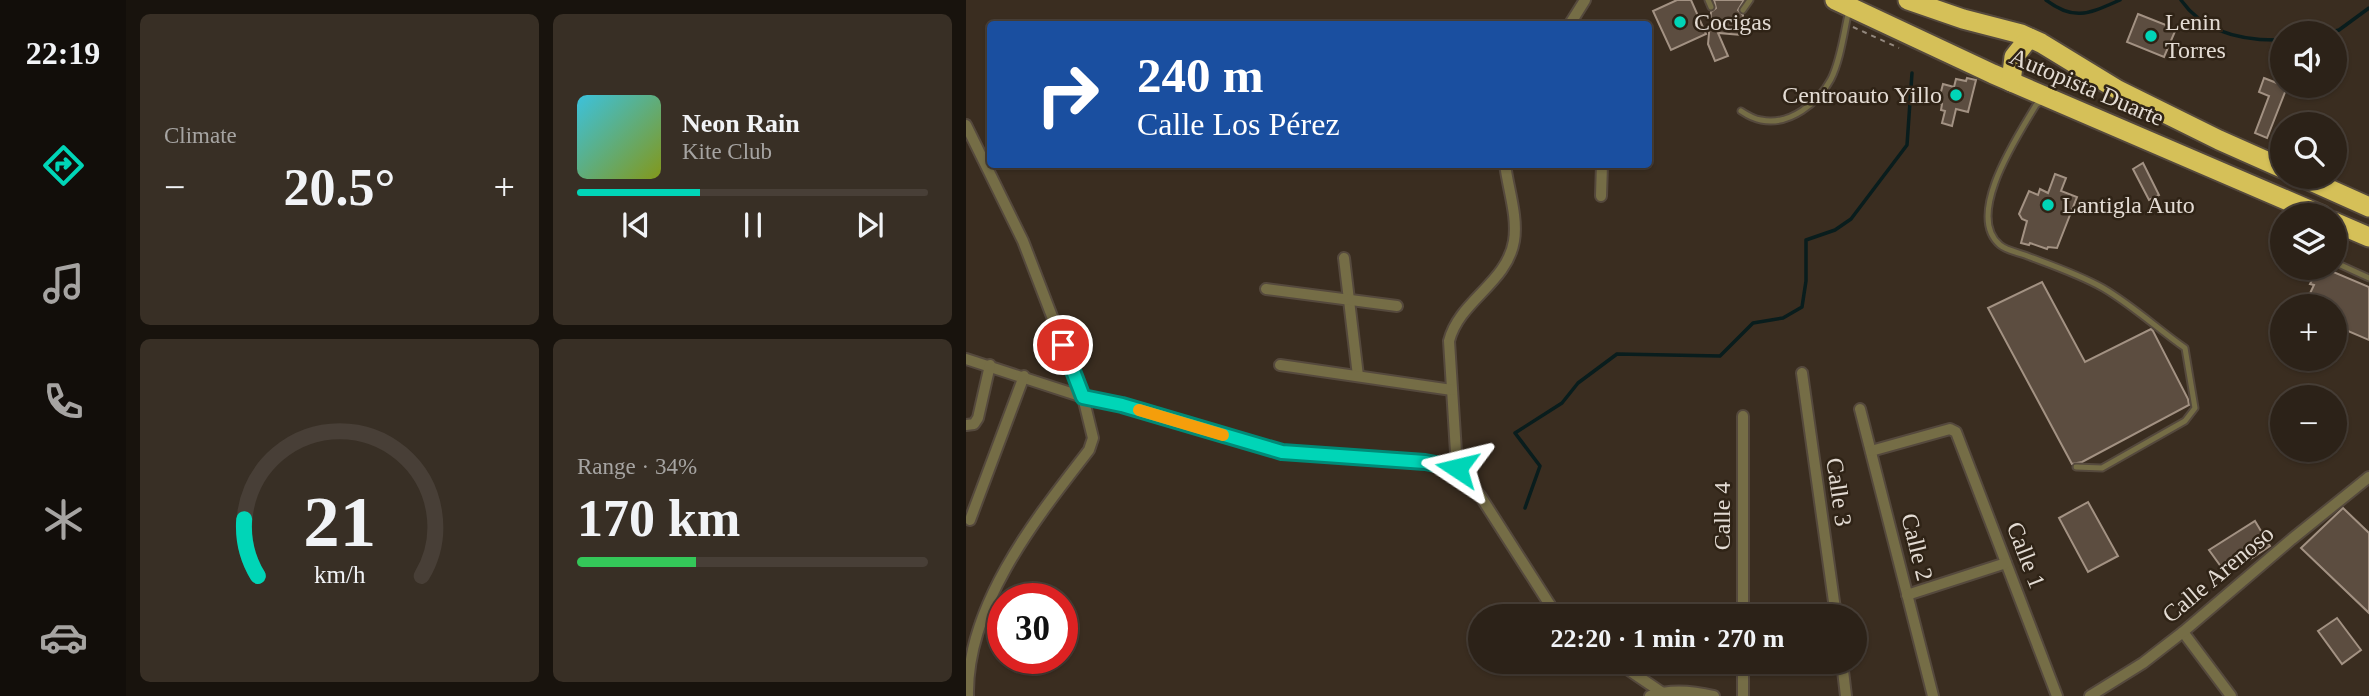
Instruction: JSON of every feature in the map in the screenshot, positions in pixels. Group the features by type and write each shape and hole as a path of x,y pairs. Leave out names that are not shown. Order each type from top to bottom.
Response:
{"highway":[{"name":"Autopista Duarte","path":"1908,0 2022,35 2071,60 2118,90 2219,141 2270,163"},
{"name":"Autopista Duarte","path":"1843,3 2002,78 2288,203"},
{"path":"2002,78 2022,35"},
{"path":"2330,189 2369,206"},
{"path":"2347,228 2369,237"}],"street":[{"path":"1572,21 1585,0"},
{"path":"966,125 987,168"},
{"path":"968,696 970,649 996,582 1030,526 1092,445 1093,438 1083,397 1023,241 987,168"},
{"path":"1506,168 1515,219 1510,256 1502,270 1453,326 1448,358 1457,468 1481,497 1550,604"},
{"path":"1601,196 1602,168"},
{"path":"1344,258 1358,376"},
{"path":"1266,289 1397,306"},
{"path":"966,359 1083,397 1122,405 1282,452 1425,462 1457,468"},
{"path":"966,425 974,424 978,418 990,365"},
{"path":"1280,365 1452,390"},
{"name":"Calle 3","path":"1802,373 1834,604"},
{"path":"970,520 1024,376"},
{"name":"Calle 2","path":"1860,409 1933,696"},
{"name":"Calle 4","path":"1743,416 1743,604"},
{"name":"Calle 1","path":"1871,450 1954,429 2057,696"},
{"name":"Calle Arenoso","path":"2090,696 2143,663 2183,632 2291,539 2369,477"},
{"path":"1907,595 2006,563"},
{"path":"2183,632 2231,696"},
{"path":"1635,674 1661,692"},
{"path":"1743,674 1743,696"},
{"path":"1843,674 1846,696"},
{"path":"1650,696 1661,692 1714,696"}],"lane":[{"path":"1708,0 1711,7"},
{"path":"1743,10 1750,0"},
{"path":"1741,111 1757,120 1776,122 1811,105 1833,76 1843,3"},
{"path":"2047,97 2036,105 2007,155 1988,203 1991,234 2001,246 2061,268 2103,288 2185,348 2194,395 2194,408 2185,421 2102,468 2076,467"},
{"path":"2347,268 2369,278"}],"building":[{"name":"Cocigas","path":"1677,0 1691,0 1706,34 1671,50 1653,11"},
{"name":"Cocigas","path":"1714,0 1744,0 1738,10 1743,15 1741,35 1718,33 1728,56 1715,61 1708,44 1711,12 1716,8"},
{"name":"Lenin Torres","path":"2138,14 2176,29 2164,57 2127,42"},
{"name":"Centroauto Yillo","path":"1967,78 1976,80 1968,112 1956,109 1952,126 1942,123 1945,111 1941,110 1942,104 1938,103 1943,84 1954,87 1956,79 1966,81"},
{"path":"2264,78 2270,80 2270,98 2283,98 2277,112 2270,112 2270,130 2267,138 2255,133 2269,96 2259,92"},
{"path":"2143,163 2159,195 2149,200 2133,169"},
{"name":"Lantigla Auto","path":"2055,174 2066,178 2061,191 2077,197 2057,248 2047,249 2021,243 2027,221 2019,214 2029,191 2038,195 2040,189 2048,193"},
{"path":"2347,278 2369,287 2369,340 2347,331 2347,294 2310,294 2314,285 2310,284 2312,280 2347,280"},
{"path":"2042,282 2085,362 2151,329 2189,405 2082,462 2072,464 1988,308"},
{"path":"2088,502 2118,556 2088,572 2059,518"},
{"path":"2343,508 2369,533 2369,613 2301,548"},
{"path":"2255,521 2270,546 2227,575 2209,550"},
{"path":"2337,618 2361,650 2342,664 2318,631"}],"waterway":[{"path":"2046,0 2056,7 2074,13 2091,12 2120,0"},
{"path":"2181,0 2201,20 2226,33 2270,40"},
{"path":"2347,24 2369,8"},
{"path":"1525,508 1540,466 1515,433 1562,403 1578,383 1617,354 1720,356 1753,323 1783,318 1802,307 1806,281 1806,240 1835,230 1851,219 1907,145 1912,73"}],"slow traffic":[{"path":"1139,410 1223,435"}],"place":[{"name":"Cocigas","path":"1680,22"},
{"name":"Lenin Torres","path":"2151,36"},
{"name":"Centroauto Yillo","path":"1956,95"},
{"name":"Lantigla Auto","path":"2048,205"}],"route":[{"path":"1063,345 1083,397 1122,405 1282,452 1425,462 1457,468"}]}
